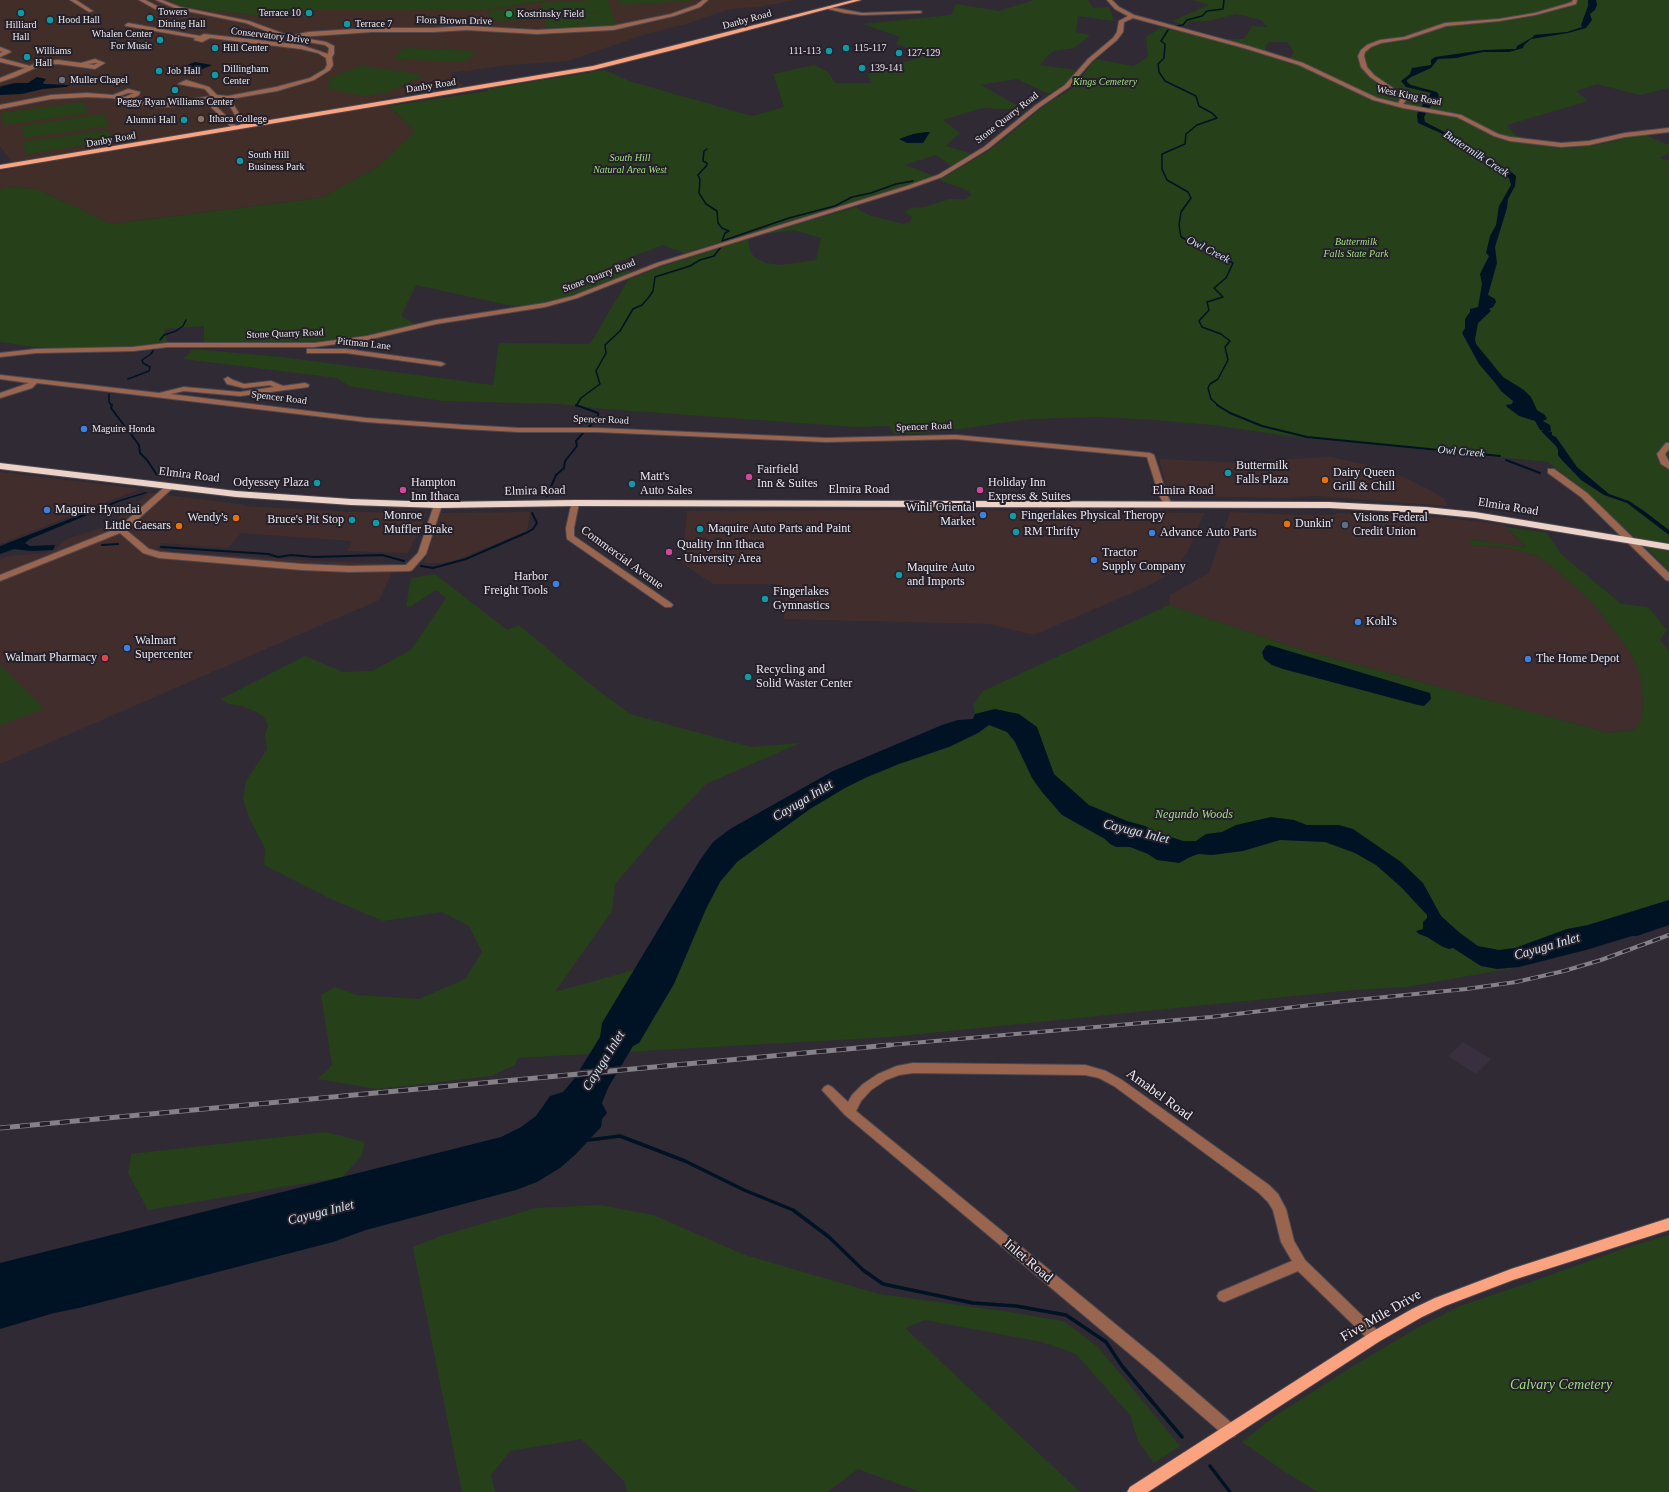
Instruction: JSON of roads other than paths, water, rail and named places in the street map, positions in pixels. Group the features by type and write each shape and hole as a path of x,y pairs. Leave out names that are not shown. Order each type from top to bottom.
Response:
{"highway":[{"name":"Elmira Road","path":"0,466 236,494 320,500 438,504 1329,505 1426,510 1475,515 1668,547"}],"main road":[{"name":"Danby Road","path":"0,168 234,127 593,68 692,44 859,0"},
{"name":"Five Mile Drive","path":"1135,1492 1375,1337 1440,1302 1504,1277 1669,1224"}],"street":[{"path":"72,0 92,11"},
{"path":"141,0 157,8 190,17"},
{"path":"127,98 146,104 169,105 209,102 221,103 228,99 282,88 312,79 327,70 330,65 329,57 332,50 329,45 276,34 247,22 179,8 158,0"},
{"name":"Flora Brown Drive","path":"291,37 308,34 372,30 433,30 467,28 537,32 613,28 672,14 698,6 705,0"},
{"name":"West King Road","path":"1109,0 1117,8 1132,16 1246,47 1300,64 1366,95 1399,105 1443,112 1466,119 1496,135 1524,142 1560,144 1589,143 1625,135 1669,130"},
{"path":"1399,105 1403,102 1403,98 1372,76 1364,67 1361,56 1363,51 1368,46 1380,42 1405,38 1445,25 1499,20 1541,13 1571,4 1575,0"},
{"path":"830,8 862,14 920,12"},
{"name":"Stone Quarry Road","path":"0,355 36,351 126,349 167,346 314,345 367,338 436,322 562,301 587,293 658,264 925,182 952,169 1006,133 1038,106 1067,86 1090,60 1115,39 1120,32 1122,21 1132,16"},
{"path":"216,22 230,19"},
{"name":"Conservatory Drive","path":"128,25 200,37 301,47 320,52 329,57"},
{"path":"0,49 8,52 0,55"},
{"path":"0,60 30,68"},
{"path":"0,80 13,76 41,63 50,62 83,64"},
{"path":"190,84 207,88 215,96 228,99 244,126"},
{"path":"0,109 81,98 114,99 127,98 137,94 137,92 128,91 114,99"},
{"path":"114,99 154,109 178,108 209,102 215,96"},
{"path":"209,102 234,127"},
{"name":"Pittman Lane","path":"286,346 298,350 353,352 441,364"},
{"name":"Spencer Road","path":"0,377 366,420 477,428 597,430 826,440 956,437 1150,455 1163,495 1168,504"},
{"path":"228,379 230,382 244,386 272,383 282,388"},
{"path":"0,396 29,386 36,381"},
{"path":"157,395 184,389 240,394 305,385"},
{"path":"1669,445 1661,454 1664,462 1669,467"},
{"path":"1551,471 1584,495 1669,578"},
{"path":"0,578 121,530 171,486"},
{"name":"Commercial Avenue","path":"575,503 570,528 570,537 668,605"},
{"path":"121,530 146,551 159,555 302,567 349,569 409,568 422,554 438,504"},
{"name":"Amabel Road","path":"849,1112 856,1098 867,1087 882,1077 897,1071 913,1068 1085,1070 1102,1074 1130,1092 1273,1198 1279,1209 1288,1242 1300,1264 1375,1337"},
{"name":"Inlet Road","path":"828,1090 849,1112 1154,1365 1230,1431"},
{"path":"1224,1296 1300,1264"}],"water":[{"name":"Buttermilk Creek","path":"1588,0 1596,0 1597,5 1595,10 1590,14 1592,20 1586,28 1568,33 1531,39 1524,45 1523,48 1509,52 1483,52 1456,58 1438,59 1431,68 1411,77 1407,80 1407,82 1411,85 1437,92 1439,96 1424,117 1425,122 1458,139 1477,153 1509,170 1516,176 1515,186 1508,199 1507,208 1495,247 1497,263 1488,295 1495,299 1496,302 1493,307 1489,309 1491,311 1478,323 1475,339 1476,344 1503,377 1524,390 1531,397 1537,410 1545,415 1547,419 1543,421 1550,425 1551,431 1548,431 1552,432 1552,435 1556,437 1577,467 1609,494 1629,501 1644,511 1669,530 1669,535 1627,503 1604,495 1581,480 1561,459 1558,455 1556,446 1541,431 1544,431 1540,430 1535,421 1519,416 1507,407 1506,405 1512,404 1513,401 1501,391 1479,364 1462,333 1465,328 1465,319 1470,312 1470,309 1478,307 1482,284 1480,274 1489,256 1486,253 1490,236 1496,225 1499,206 1511,185 1509,178 1498,168 1474,154 1456,140 1418,123 1418,111 1431,93 1406,87 1401,81 1410,74 1412,68 1431,65 1431,60 1435,57 1484,50 1516,49 1517,46 1534,35 1567,32 1582,27 1581,25 1588,6"},
{"path":"195,62 212,65 186,76 170,72"},
{"path":"37,77 46,79 43,83 44,84 70,85 66,87 43,89 22,94 0,95 0,87 2,86 15,83 28,83"},
{"path":"930,132 923,143 907,143 899,139 913,134"},
{"path":"146,492 147,493 121,501 30,539 25,543 30,546 55,545 53,550 31,551 14,549 0,554 0,546 119,500"},
{"path":"1269,645 1430,693 1431,699 1424,706 1418,705 1283,669 1272,665 1264,659 1262,652 1266,646"},
{"name":"Cayuga Inlet","path":"995,709 1019,714 1037,727 1054,774 1089,805 1127,821 1145,826 1156,832 1183,841 1196,841 1206,834 1222,832 1236,825 1271,817 1294,820 1307,825 1339,825 1353,829 1401,862 1423,883 1441,916 1460,933 1478,946 1499,950 1515,948 1567,929 1588,925 1669,900 1669,925 1637,936 1632,936 1586,950 1519,967 1497,969 1481,966 1453,948 1449,949 1443,947 1419,934 1416,931 1423,929 1423,922 1427,918 1427,915 1401,887 1376,865 1355,853 1325,842 1280,840 1243,851 1212,855 1198,854 1179,863 1157,860 1148,854 1130,847 1116,847 1105,839 1062,815 1032,778 1015,742 1007,732 989,725 978,733 949,747 899,764 845,788 810,809 737,862 720,882 706,909 674,984 639,1043 633,1046 608,1088 602,1103 607,1113 602,1119 601,1127 576,1154 560,1168 537,1182 516,1190 366,1230 333,1242 79,1308 54,1313 0,1329 0,1263 501,1137 521,1127 536,1116 550,1096 563,1092 574,1079 600,1037 602,1023 700,860 713,842 730,829 833,771 942,725 958,720 973,719 975,714"}],"waterway":[{"name":"Owl Creek","path":"1177,26 1183,25 1187,20 1202,16 1207,11 1223,9 1224,0"},
{"name":"Owl Creek","path":"1168,30 1161,41 1165,44 1164,58 1158,64 1159,72 1165,81 1196,96 1199,106 1212,113 1217,118 1197,125 1186,134 1185,144 1162,154 1162,169 1167,180 1188,192 1191,198 1181,212 1179,225 1181,237 1233,263 1226,278 1214,288 1223,297 1207,302 1209,310 1199,321 1202,327 1221,334 1230,341 1225,347 1228,360 1218,379 1210,384 1208,388 1211,399 1219,406"},
{"path":"707,149 704,151 703,161 707,163 707,165 698,175 700,180 699,193 706,204 717,211 718,223 722,228 729,231 725,233 722,241 789,218 835,206 852,197 871,193 896,184 913,181"},
{"path":"577,405 581,398 600,384 596,371 606,353 605,345 620,331 633,309 642,305 649,297 653,291 655,277 690,266 700,260 714,256 721,247"},
{"path":"160,340 164,335 176,331 183,326 186,320"},
{"path":"128,379 149,371 150,367 143,363 142,360 151,354 154,349"},
{"path":"109,394 109,402 112,406"},
{"path":"577,405 598,413 598,417 589,427"},
{"name":"Owl Creek","path":"1217,405 1230,413 1262,426 1307,437 1500,456"},
{"path":"112,406 111,408 139,445 140,453 147,460 157,475"},
{"path":"547,496 556,475 564,468 565,461 577,446 576,441 583,433"},
{"name":"Owl Creek","path":"1506,460 1540,473"},
{"path":"421,566 433,568 466,559 528,532 533,529 537,523 532,513"},
{"path":"102,545 118,544"},
{"path":"161,547 268,554 278,557 291,555 314,557 382,555 404,561"},
{"path":"589,1140 620,1136 685,1161 744,1190 793,1210 829,1237 863,1270 883,1284 973,1303 1016,1306 1066,1315 1106,1342 1122,1366 1182,1437"},
{"path":"1210,1466 1230,1492"}],"railway":[{"path":"878,1046 1211,1017 1345,1001 1466,989 1516,982 1564,971 1601,960 1669,935"},
{"path":"0,1128 890,1045"}],"place":[{"name":"Hilliard Hall","path":"21,13"},
{"name":"Terrace 10","path":"309,13"},
{"name":"Kostrinsky Field","path":"509,14"},
{"name":"Towers Dining Hall","path":"150,18"},
{"name":"Hood Hall","path":"50,20"},
{"name":"Terrace 7","path":"347,24"},
{"name":"Whalen Center For Music","path":"160,40"},
{"name":"Hill Center","path":"215,48"},
{"name":"115-117","path":"846,48"},
{"name":"111-113","path":"829,51"},
{"name":"127-129","path":"899,53"},
{"name":"Williams Hall","path":"27,57"},
{"name":"139-141","path":"862,68"},
{"name":"Job Hall","path":"159,71"},
{"name":"Dillingham Center","path":"215,75"},
{"name":"Muller Chapel","path":"62,80"},
{"name":"Peggy Ryan Williams Center","path":"175,90"},
{"name":"Ithaca College","path":"201,119"},
{"name":"Alumni Hall","path":"184,120"},
{"name":"South Hill Business Park","path":"240,161"},
{"name":"Maguire Honda","path":"84,429"},
{"name":"Buttermilk Falls Plaza","path":"1228,473"},
{"name":"Fairfield Inn & Suites","path":"749,477"},
{"name":"Dairy Queen Grill & Chill","path":"1325,480"},
{"name":"Odyessey Plaza","path":"317,483"},
{"name":"Matt's Auto Sales","path":"632,484"},
{"name":"Hampton Inn Ithaca","path":"403,490"},
{"name":"Holiday Inn Express & Suites","path":"980,490"},
{"name":"Maguire Hyundai","path":"47,510"},
{"name":"Winli Oriental Market","path":"983,515"},
{"name":"Fingerlakes Physical Theropy","path":"1013,516"},
{"name":"Wendy's","path":"236,518"},
{"name":"Bruce's Pit Stop","path":"352,520"},
{"name":"Monroe Muffler Brake","path":"376,523"},
{"name":"Dunkin'","path":"1287,524"},
{"name":"Visions Federal Credit Union","path":"1345,525"},
{"name":"Little Caesars","path":"179,526"},
{"name":"Maquire Auto Parts and Paint","path":"700,529"},
{"name":"RM Thrifty","path":"1016,532"},
{"name":"Advance Auto Parts","path":"1152,533"},
{"name":"Quality Inn Ithaca - University Area","path":"669,552"},
{"name":"Tractor Supply Company","path":"1094,560"},
{"name":"Maquire Auto and Imports","path":"899,575"},
{"name":"Harbor Freight Tools","path":"556,584"},
{"name":"Fingerlakes Gymnastics","path":"765,599"},
{"name":"Kohl's","path":"1358,622"},
{"name":"Walmart Supercenter","path":"127,648"},
{"name":"Walmart Pharmacy","path":"105,658"},
{"name":"The Home Depot","path":"1528,659"},
{"name":"Recycling and Solid Waster Center","path":"748,677"}],"park label":[{"name":"Kings Cemetery","path":"1105,82"},
{"name":"South Hill Natural Area West","path":"630,164"},
{"name":"Buttermilk Falls State Park","path":"1356,248"},
{"name":"Negundo Woods","path":"1194,815"},
{"name":"Calvary Cemetery","path":"1561,1385"}]}
